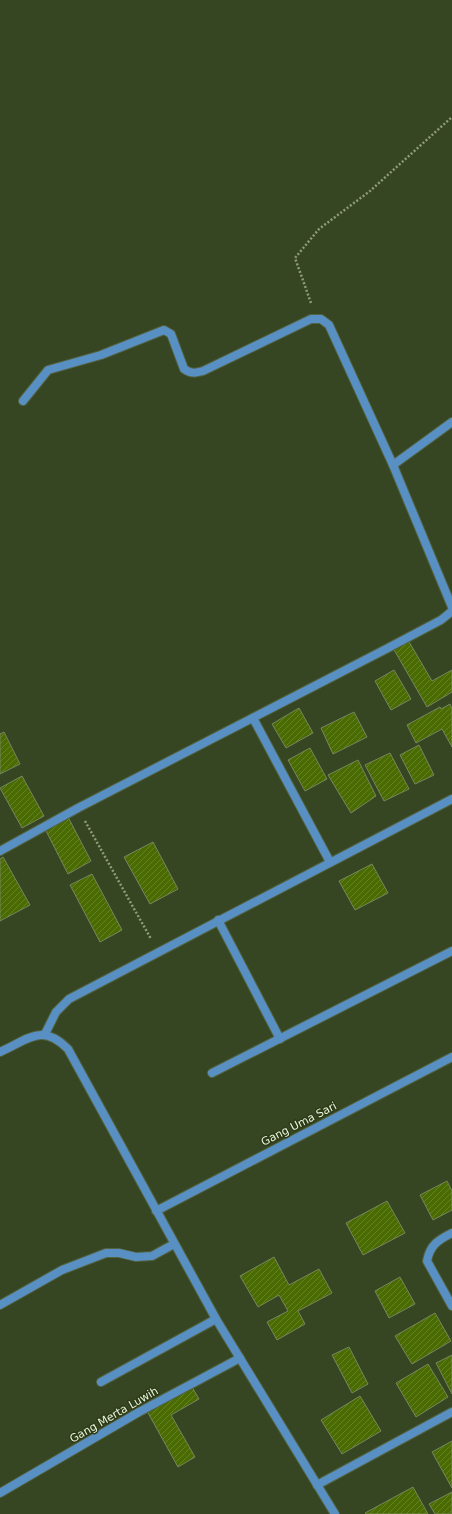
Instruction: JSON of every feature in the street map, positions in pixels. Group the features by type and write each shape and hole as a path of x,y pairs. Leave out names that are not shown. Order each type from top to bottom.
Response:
{"street":[{"path":"23,401 48,370 101,355 164,330 171,334 184,369 189,372 196,373 317,318 329,325 393,465 452,607"},
{"path":"393,465 452,422"},
{"path":"0,851 78,808 426,628 452,611"},
{"path":"253,718 330,862"},
{"path":"46,1034 56,1012 69,998 452,799"},
{"path":"218,920 280,1039"},
{"path":"212,1073 452,951"},
{"path":"0,1052 38,1035 46,1034 57,1038 68,1049 216,1318 335,1514"},
{"name":"Gang Uma Sari","path":"156,1211 452,1057"},
{"path":"452,1233 437,1241 429,1251 427,1261 452,1306"},
{"path":"0,1305 62,1270 106,1253 119,1253 136,1257 152,1256 174,1244"},
{"path":"101,1382 216,1318"},
{"name":"Gang Merta Luwih","path":"0,1493 139,1412 240,1358"},
{"path":"317,1485 452,1412"}],"path":[{"path":"317,318 295,258 319,229 370,191 452,117"},
{"path":"78,808 158,951"}],"building":[{"path":"408,640 432,681 452,670 452,692 427,707 393,648"},
{"path":"394,670 411,699 391,710 375,681"},
{"path":"450,704 452,709 452,747 442,729 416,743 407,725 440,707 441,709"},
{"path":"299,708 313,733 286,748 272,724"},
{"path":"354,712 367,737 333,754 321,728"},
{"path":"4,732 20,764 0,774 0,734"},
{"path":"419,745 434,775 415,784 400,755"},
{"path":"310,748 327,779 305,791 288,760"},
{"path":"390,753 409,789 384,801 365,765"},
{"path":"358,760 376,796 351,813 328,775"},
{"path":"22,776 44,816 22,828 0,788"},
{"path":"68,817 91,861 68,874 45,829"},
{"path":"153,842 178,889 150,904 124,857"},
{"path":"3,857 30,905 0,921 0,859"},
{"path":"372,864 388,893 355,910 339,881"},
{"path":"92,874 122,930 100,942 70,885"},
{"path":"447,1181 452,1191 452,1210 433,1220 420,1195"},
{"path":"387,1201 405,1233 363,1255 346,1223"},
{"path":"274,1257 289,1285 319,1269 332,1293 298,1311 305,1324 277,1340 267,1322 288,1311 279,1295 258,1307 240,1276"},
{"path":"400,1277 415,1304 389,1318 375,1291"},
{"path":"435,1313 451,1341 412,1364 395,1336"},
{"path":"349,1347 368,1384 352,1393 332,1355"},
{"path":"452,1355 452,1394 436,1363"},
{"path":"428,1364 448,1397 416,1417 396,1383"},
{"path":"192,1387 199,1399 171,1415 195,1457 178,1467 147,1411"},
{"path":"360,1396 381,1431 342,1454 321,1420"},
{"path":"452,1441 452,1488 432,1452"},
{"path":"413,1487 428,1514 365,1513"},
{"path":"452,1492 452,1514 435,1514 429,1504"}]}
